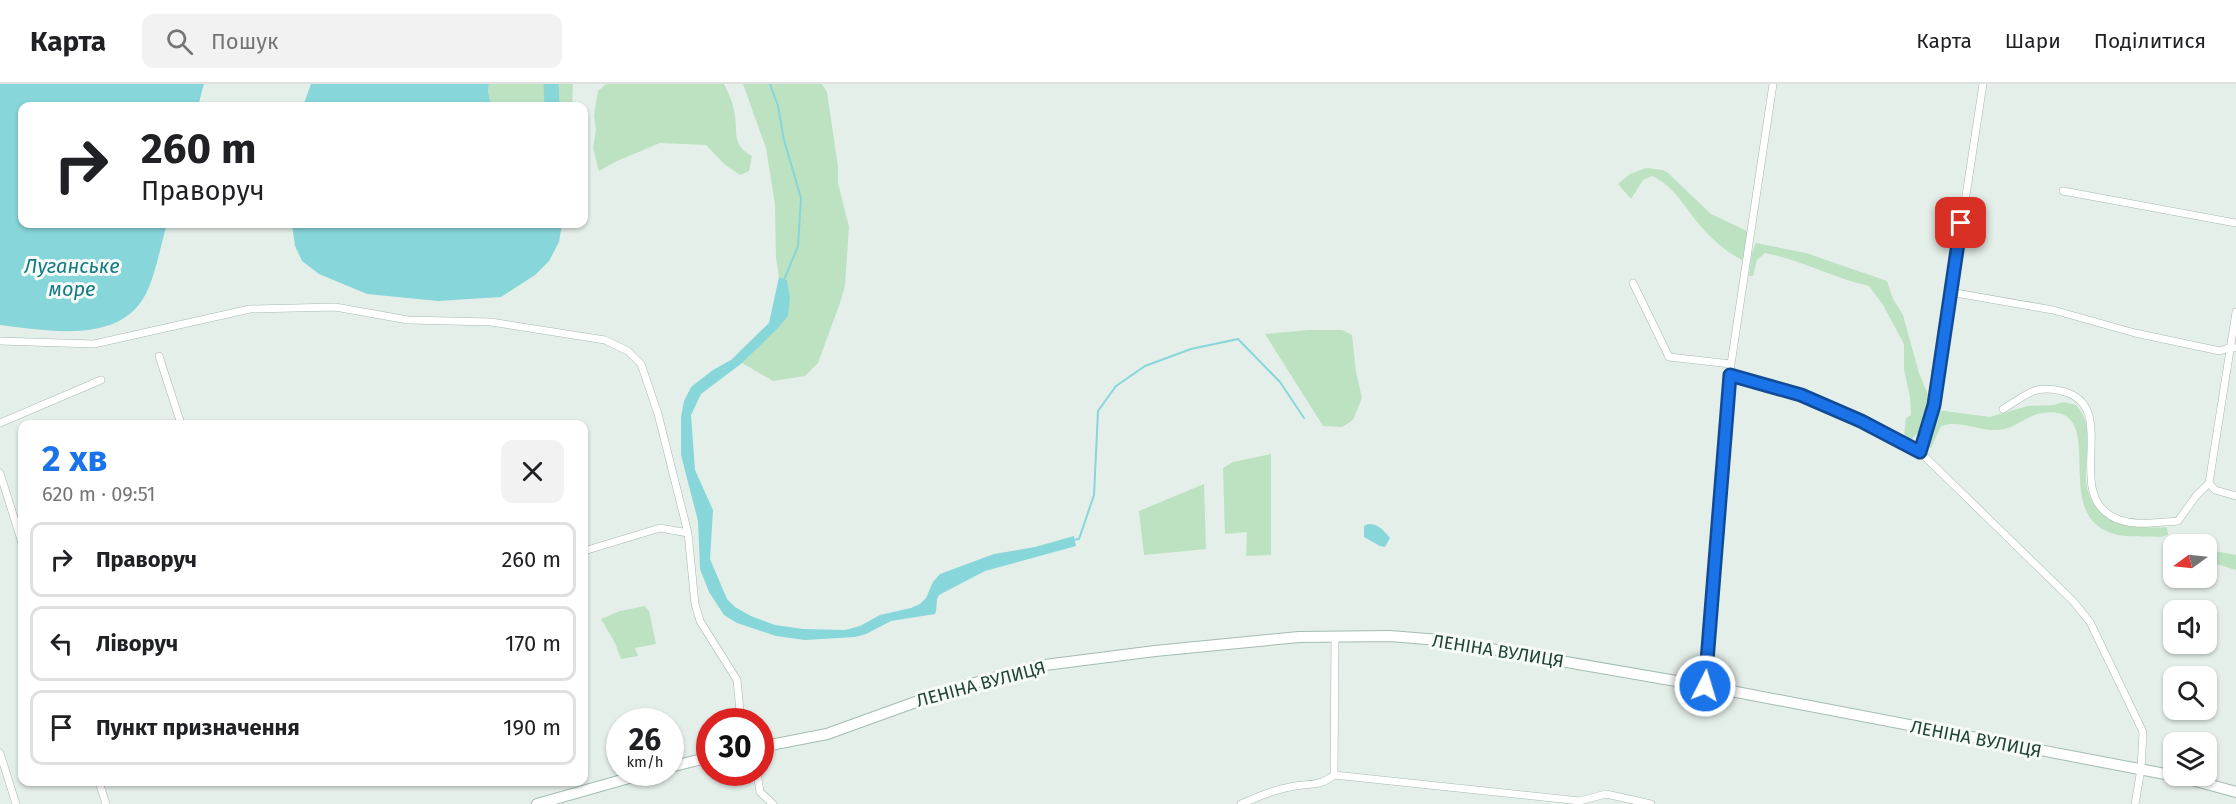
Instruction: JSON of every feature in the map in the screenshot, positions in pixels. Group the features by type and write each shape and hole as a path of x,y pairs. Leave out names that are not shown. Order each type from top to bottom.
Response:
{"street":[{"path":"1705,686 1731,364 1773,84"},
{"path":"1920,452 1934,405 1983,84"},
{"path":"2063,191 2236,223"},
{"path":"1633,283 1669,357 1731,364"},
{"path":"1950,292 2053,310 2135,333 2220,351 2234,348"},
{"path":"0,341 94,345 250,309 335,307 408,320 491,322 605,340 628,351 641,364 658,414 688,533 695,604 700,621 737,680 740,708"},
{"path":"2002,409 2034,390 2055,389 2071,393 2089,414 2092,432 2090,482 2097,503 2115,519 2149,524 2178,521 2196,496 2209,483 2234,348 2236,312"},
{"path":"159,356 180,420"},
{"path":"1730,375 1801,395 1861,421 1920,452 2073,601 2090,622 2143,732 2141,770 2135,804"},
{"path":"0,423 101,380"},
{"path":"0,473 18,530"},
{"path":"2209,483 2215,490 2236,496"},
{"path":"588,550 660,528 688,533"},
{"name":"ЛЕНІНА ВУЛИЦЯ","path":"774,744 827,734 949,690 1037,666 1155,651 1299,637 1390,636 1439,640 1705,686 2181,777 2236,792"},
{"path":"1334,775 1335,637"},
{"path":"0,753 3,775 16,804"},
{"path":"1241,804 1292,786 1325,783 1334,775 1580,801 1606,794 1651,804"},
{"path":"537,804 606,784"},
{"path":"100,786 106,804"},
{"path":"759,786 760,792 773,804"}],"green space":[{"path":"489,84 573,84 572,102 490,102"},
{"path":"606,84 724,84 733,108 738,142 752,156 749,171 740,175 724,164 706,145 660,143 599,171 593,148 596,130 594,115 598,91"},
{"path":"743,84 822,84 827,92 838,167 838,183 849,227 845,286 818,363 805,376 773,381 742,363 762,343 787,280 779,277 776,257 775,205 766,148"},
{"path":"1646,168 1663,170 1668,173 1711,214 1747,231 1744,258 1742,260 1736,257 1713,239 1672,190 1652,176 1643,180 1631,199 1618,184 1630,174"},
{"path":"1756,243 1806,253 1887,281 1893,299 1903,315 1919,373 1931,402 1923,427 1912,439 1904,436 1906,418 1911,415 1904,369 1904,344 1883,305 1869,286 1765,253 1757,260 1753,276 1749,276 1752,253"},
{"path":"1342,330 1352,335 1356,372 1362,398 1353,420 1342,427 1323,426 1265,334"},
{"path":"2063,402 2076,405 2086,422 2088,441 2086,480 2089,494 2095,505 2104,514 2127,525 2167,527 2168,534 2163,534 2161,537 2116,535 2093,522 2084,504 2080,483 2078,441 2074,424 2063,414 2037,414 1999,430 1949,424 1941,426 1931,448 1924,446 1933,414 1937,410 1990,417 2028,406 2054,405"},
{"path":"1271,454 1271,555 1246,556 1247,532 1225,534 1223,468 1233,462"},
{"path":"1204,484 1206,549 1144,555 1139,511"},
{"path":"2217,552 2236,555 2236,570 2217,564"},
{"path":"645,606 649,611 656,644 635,648 638,656 621,659 601,619 620,611"}],"water":[{"name":"Луганське море","path":"0,84 204,84 199,102 18,102 18,228 166,228 149,287 138,306 123,319 105,327 85,330 41,330 0,325"},
{"path":"311,84 489,84 490,102 304,102"},
{"path":"293,228 561,228 559,242 549,261 535,275 501,297 438,301 367,294 319,274 302,261 295,246"},
{"path":"779,277 787,280 790,298 788,316 742,363 701,394 691,415 695,470 713,510 710,559 727,599 735,607 775,625 803,629 845,630 860,626 880,615 920,604 940,574 994,554 1035,547 1074,536 1076,546 985,571 939,595 935,614 891,621 855,637 805,640 776,636 737,623 724,615 709,592 700,569 698,521 681,455 681,417 684,401 691,387 731,360 769,323"},
{"path":"1368,524 1378,526 1390,538 1385,547 1364,537 1364,526"}],"waterway":[{"path":"551,84 552,102"},
{"path":"770,84 778,106 784,140 801,198 798,246 784,280"},
{"path":"1073,540 1079,539 1094,495 1098,411 1116,386 1145,366 1191,349 1238,339 1280,382 1304,418"}],"route":[{"path":"1705,686 1730,375 1801,395 1861,421 1920,452 1934,405 1961,223"}]}
